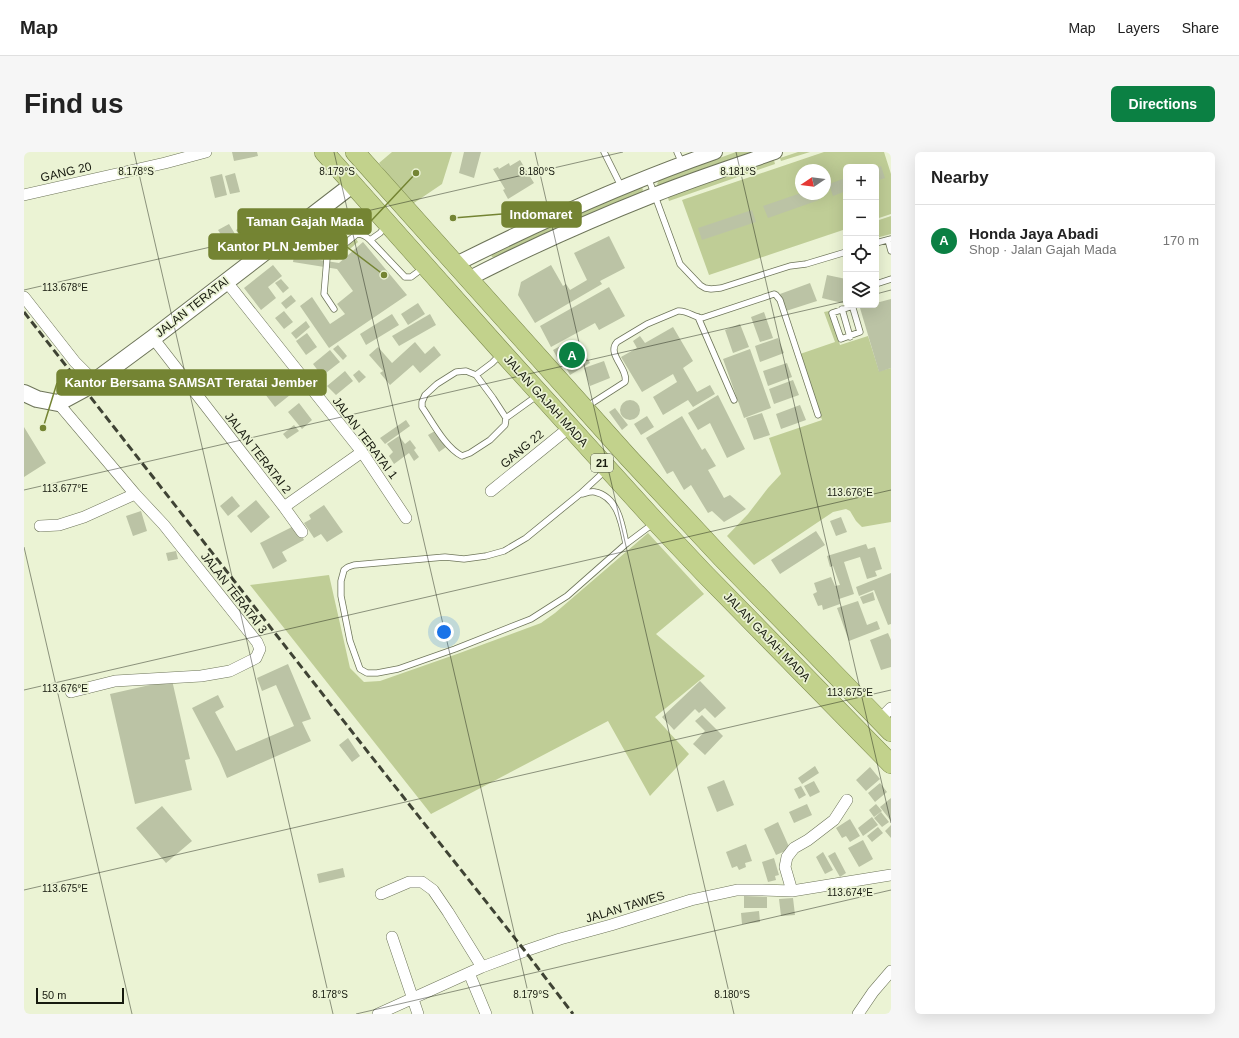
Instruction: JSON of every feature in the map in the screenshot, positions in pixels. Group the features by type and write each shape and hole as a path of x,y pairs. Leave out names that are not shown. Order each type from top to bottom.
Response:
{"highway":[{"name":"JALAN GAJAH MADA","path":"324,152 656,522 891,764"},
{"name":"JALAN GAJAH MADA","path":"355,152 628,457 716,552 815,654 887,720"},
{"path":"798,669 815,654"}],"main road":[{"name":"JALAN TERATAI","path":"58,403 84,389 153,338 352,185"},
{"path":"24,393 37,399 58,403"}],"street":[{"name":"GANG 20","path":"24,195 165,164 206,152"},
{"path":"456,264 577,207 648,177 680,158 716,152"},
{"path":"468,279 497,264 654,195 774,152"},
{"name":"JALAN TERATAI 1","path":"226,281 362,452 406,518"},
{"path":"24,297 75,362 94,381"},
{"name":"JALAN TERATAI 2","path":"153,338 284,507 362,452"},
{"name":"JALAN TERATAI 3","path":"58,403 135,494 164,525 257,642 260,649 256,658 230,671 201,676 115,681 71,692"},
{"name":"GANG 22","path":"491,491 570,427"},
{"path":"40,526 59,525 84,517 135,494"},
{"path":"284,507 302,532"},
{"path":"792,891 785,867 787,858 794,848 808,840 834,820 847,800"},
{"name":"JALAN TAWES","path":"378,1014 482,967 560,939 691,900 737,890 792,891 891,875"},
{"path":"381,894 409,882 422,882 433,890 482,967"},
{"path":"392,937 418,1014"},
{"path":"858,1014 873,992 891,971"},
{"path":"469,973 486,1014"}],"lane":[{"path":"604,152 622,188"},
{"path":"648,177 680,264 700,285 705,288 721,288 790,266 806,264 843,253"},
{"path":"370,240 388,225"},
{"path":"334,310 324,294 327,258 357,234 367,236 405,277 411,277 426,267"},
{"path":"879,242 889,239 891,251"},
{"path":"879,283 891,279"},
{"path":"585,408 625,382 625,376 613,350 614,345 617,342 647,324 678,311 682,310 698,318 708,316 771,294 776,295 780,300 818,416"},
{"path":"846,308 832,313 840,338 842,339 860,332 854,308"},
{"path":"842,309 850,337"},
{"path":"698,318 734,400"},
{"path":"476,375 492,364 502,352"},
{"path":"466,371 476,375 506,418 505,425 490,440 470,453 462,456 449,446 422,407 425,395 436,384 456,372 466,371"},
{"path":"506,418 540,394"},
{"path":"607,469 580,494 526,538 504,551 486,556 464,559 445,557 354,564 348,566 344,570 341,581 341,596 350,641 360,669 366,673 377,673 398,669 456,649 531,619 567,596 626,544 656,522"},
{"path":"580,494 594,491 605,496 615,506 622,525 626,544"}],"green space":[{"path":"392,152 452,152 442,184 411,205 379,163"},
{"path":"736,152 756,152 659,186 657,184 659,180"},
{"path":"798,152 810,152 781,161 780,158"},
{"path":"824,152 884,152 891,174 891,214 879,218 879,164 843,164 843,230 709,275 682,200"},
{"path":"774,160 775,164 669,201 668,198 670,196"},
{"path":"641,187 643,189 642,193 492,257 491,254 493,252 615,197"},
{"path":"891,216 891,234 879,237 879,220"},
{"path":"355,237 358,242 337,260 331,258"},
{"path":"829,311 840,345 868,336 879,371 891,368 891,522 862,527 850,511 846,509 833,512 754,565 727,536 748,514 781,474 769,438 822,420 800,354 835,342 824,312"},
{"path":"648,533 704,594 656,634 705,676 655,717 689,754 650,796 608,721 431,814 250,585 329,575 350,668 364,682 380,681 541,623 555,613"}],"building":[{"path":"232,152 257,152 258,156 234,161"},
{"path":"464,152 481,152 474,178 459,173"},
{"path":"520,160 534,183 508,199 503,190 505,189 493,169 498,167 499,169 509,163 510,166"},
{"path":"881,166 885,178 879,180 879,167"},
{"path":"235,173 240,192 230,194 225,176"},
{"path":"222,174 227,195 215,198 210,177"},
{"path":"843,179 843,192 833,196 831,183"},
{"path":"795,195 795,200 819,200 768,218 763,206"},
{"path":"752,210 756,222 702,240 698,228"},
{"path":"229,224 235,234 225,241 218,230"},
{"path":"244,225 252,239 244,244 236,230"},
{"path":"609,236 625,268 600,281 602,284 535,323 518,295 521,282 551,265 563,286 566,284 570,290 587,280 574,253"},
{"path":"363,242 407,295 329,348 300,306 312,297 330,324 345,314 337,304 353,291 337,269 293,262 294,256 339,263"},
{"path":"273,265 282,276 268,287 276,298 261,310 244,288"},
{"path":"827,275 843,278 843,303 822,298"},
{"path":"281,279 289,288 283,293 275,283"},
{"path":"810,283 817,301 786,311 780,294"},
{"path":"609,287 625,316 599,330 595,323 551,347 540,326"},
{"path":"291,295 296,301 286,309 281,303"},
{"path":"891,299 891,368 879,372 860,308 879,308 879,302"},
{"path":"418,303 425,314 408,325 401,314"},
{"path":"284,311 293,322 284,329 275,318"},
{"path":"764,312 773,338 760,342 751,317"},
{"path":"392,314 399,325 366,345 360,334"},
{"path":"430,314 436,325 399,346 392,336"},
{"path":"306,321 310,327 296,339 291,333"},
{"path":"740,324 749,347 733,353 725,330"},
{"path":"673,327 693,361 683,368 697,392 710,385 715,394 693,407 688,400 663,415 653,397 677,382 673,374 642,392 621,357 637,348 633,341 640,336 645,343"},
{"path":"307,333 317,347 306,355 296,341"},
{"path":"778,338 784,353 760,362 755,346"},
{"path":"415,342 425,354 434,346 441,355 420,373 413,365 390,385 380,373 383,371 369,355 378,347 392,363"},
{"path":"566,343 571,351 558,359 553,350"},
{"path":"338,345 347,356 343,360 333,349"},
{"path":"577,349 581,356 585,354 590,363 570,375 561,358"},
{"path":"750,349 771,408 744,418 723,359"},
{"path":"330,350 340,362 322,376 313,364"},
{"path":"604,361 610,378 590,386 584,368"},
{"path":"787,363 792,377 768,386 763,371"},
{"path":"359,370 366,377 359,383 353,375"},
{"path":"345,371 353,381 336,395 327,386"},
{"path":"286,378 295,391 275,407 265,394"},
{"path":"793,380 799,395 774,404 769,389"},
{"path":"718,395 745,449 727,458 710,423 698,430 688,413"},
{"path":"630,400 637,403 640,410 637,417 630,420 623,417 620,410 623,403"},
{"path":"299,403 312,420 302,429 288,412"},
{"path":"800,405 806,420 781,429 776,414"},
{"path":"615,408 628,425 622,430 609,412"},
{"path":"762,413 770,435 754,440 746,418"},
{"path":"647,416 654,427 641,435 634,424"},
{"path":"682,416 702,450 705,448 716,466 708,470 724,498 730,495 746,509 724,522 712,511 708,513 691,485 684,490 673,471 667,474 646,438"},
{"path":"406,420 410,426 385,444 380,438"},
{"path":"294,425 299,431 287,439 283,434"},
{"path":"24,427 46,463 24,477"},
{"path":"435,431 446,447 439,452 428,435"},
{"path":"399,436 405,444 410,440 416,448 414,450 419,457 414,461 409,453 394,464 389,456 393,452 387,444"},
{"path":"232,496 240,506 228,516 220,506"},
{"path":"256,500 270,517 251,533 237,516"},
{"path":"324,505 343,532 327,542 321,534 314,538 304,523 311,519 309,515"},
{"path":"141,511 147,531 133,536 126,516"},
{"path":"841,517 847,532 836,536 830,521"},
{"path":"296,525 304,540 282,552 287,561 273,569 260,543"},
{"path":"816,531 825,545 780,574 771,560"},
{"path":"866,544 868,549 875,547 882,569 875,571 877,576 867,579 860,557 844,562 854,594 839,599 840,604 823,610 822,605 818,606 813,594 817,592 814,583 831,577 835,586 840,585 833,566 830,567 827,556"},
{"path":"176,551 178,559 168,561 166,553"},
{"path":"891,573 891,624 888,625 874,590 859,596 856,587"},
{"path":"873,592 875,600 863,604 860,597"},
{"path":"858,601 867,625 877,621 880,629 849,641 837,608"},
{"path":"888,633 891,640 891,667 881,670 870,640"},
{"path":"288,664 311,719 302,722 311,741 227,778 219,759 192,708 218,695 224,707 215,712 236,751 294,726 276,685 262,691 257,678"},
{"path":"172,680 190,759 185,760 192,790 135,804 110,694"},
{"path":"700,681 726,708 715,718 705,708 699,713 695,709 674,730 662,717"},
{"path":"702,715 723,736 705,755 693,744 705,731 695,721"},
{"path":"348,738 360,756 352,762 339,745"},
{"path":"815,766 819,773 802,784 798,778"},
{"path":"870,767 880,779 866,791 856,780"},
{"path":"724,780 734,805 717,812 707,787"},
{"path":"814,781 820,792 810,797 804,786"},
{"path":"880,783 887,792 875,802 868,793"},
{"path":"801,786 806,795 799,799 794,789"},
{"path":"891,798 891,821 880,807"},
{"path":"807,804 812,815 794,823 789,812"},
{"path":"876,804 882,811 874,817 869,810"},
{"path":"162,806 192,841 166,863 136,828"},
{"path":"881,812 889,822 882,827 874,818"},
{"path":"872,817 878,825 863,836 858,828"},
{"path":"850,819 860,836 850,842 846,836 842,838 836,828"},
{"path":"778,822 790,849 776,855 764,829"},
{"path":"891,825 891,838 885,831"},
{"path":"878,827 883,833 872,842 867,836"},
{"path":"863,840 873,859 859,867 848,848"},
{"path":"746,844 752,861 745,863 746,867 739,870 737,866 732,868 726,852"},
{"path":"823,852 833,870 825,874 816,857"},
{"path":"835,852 846,873 840,877 828,856"},
{"path":"774,858 779,875 775,876 776,880 768,882 762,862"},
{"path":"343,868 345,877 319,883 317,874"},
{"path":"744,896 767,897 767,908 744,908"},
{"path":"793,898 795,915 781,916 779,899"},
{"path":"759,911 760,922 742,924 741,913"}],"railway":[{"path":"24,312 573,1014"}],"place":[{"name":"Taman Gajah Mada","path":"416,173"},
{"name":"Indomaret","path":"453,218"},
{"name":"Kantor PLN Jember","path":"384,275"},
{"name":"Honda Jaya Abadi","path":"572,355"},
{"name":"Kantor Bersama SAMSAT Teratai Jember","path":"43,428"}]}
